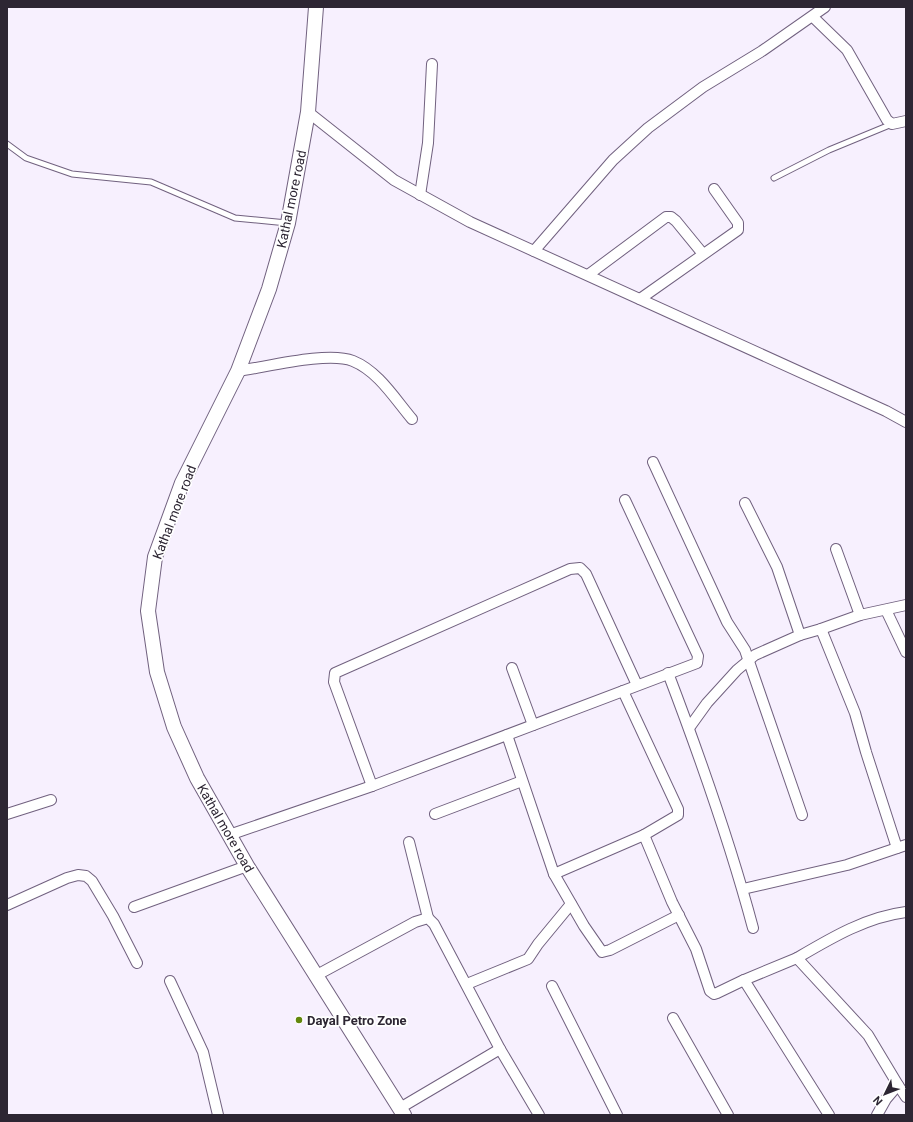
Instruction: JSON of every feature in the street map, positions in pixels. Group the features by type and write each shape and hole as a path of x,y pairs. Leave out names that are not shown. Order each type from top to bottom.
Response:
{"main road":[{"name":"Kathal more road","path":"316,7 308,112 288,223 269,288 238,371 176,498 155,557 148,611 157,672 174,727 197,778 247,866 402,1111"}],"street":[{"path":"534,251 613,160 648,128 703,87 813,17 825,7"},
{"path":"813,17 847,50 887,120 892,124 906,121"},
{"path":"420,195 428,143 432,64"},
{"path":"308,112 394,180 470,222 886,411 906,422"},
{"path":"640,299 738,230 739,226 714,189"},
{"path":"588,275 666,217 671,216 703,254"},
{"path":"238,371 331,356 353,361 380,380 412,419"},
{"path":"653,462 727,622 749,660 802,815"},
{"path":"229,835 372,786 668,673 698,663 698,656 625,500"},
{"path":"746,503 777,567 800,635"},
{"path":"836,549 860,615"},
{"path":"372,786 334,682 335,673 570,569 580,568 586,574 637,685"},
{"path":"689,728 707,703 737,670 755,655 800,635 860,615 906,605"},
{"path":"886,610 906,652"},
{"path":"743,889 847,865 902,847 866,752 855,713 821,629"},
{"path":"512,668 533,724"},
{"path":"668,673 689,728 743,889 754,928"},
{"path":"554,874 644,835 678,815 678,809 623,691"},
{"path":"507,734 554,874 584,926 602,952 610,950 679,915"},
{"path":"435,814 522,781"},
{"path":"7,814 51,800"},
{"path":"644,835 679,915 696,949 710,991 714,994 797,958 832,937 874,919 906,912"},
{"path":"408,842 428,918 434,924 500,1049 538,1115"},
{"path":"134,907 247,866"},
{"path":"7,905 67,878 78,875 86,876 92,881 113,916 137,963"},
{"path":"467,984 528,959 538,944 571,904"},
{"path":"316,975 415,922 428,918"},
{"path":"797,958 868,1035 906,1097"},
{"path":"744,980 829,1115"},
{"path":"170,981 203,1052 218,1115"},
{"path":"552,986 618,1115"},
{"path":"673,1018 728,1115"},
{"path":"402,1111 500,1049"},
{"path":"877,1115 886,1098 898,1085"}],"lane":[{"path":"774,178 829,150 892,124"},
{"path":"7,144 26,158 72,174 150,182 235,218 288,223"}],"place":[{"name":"Dayal Petro Zone","path":"299,1020"}]}
